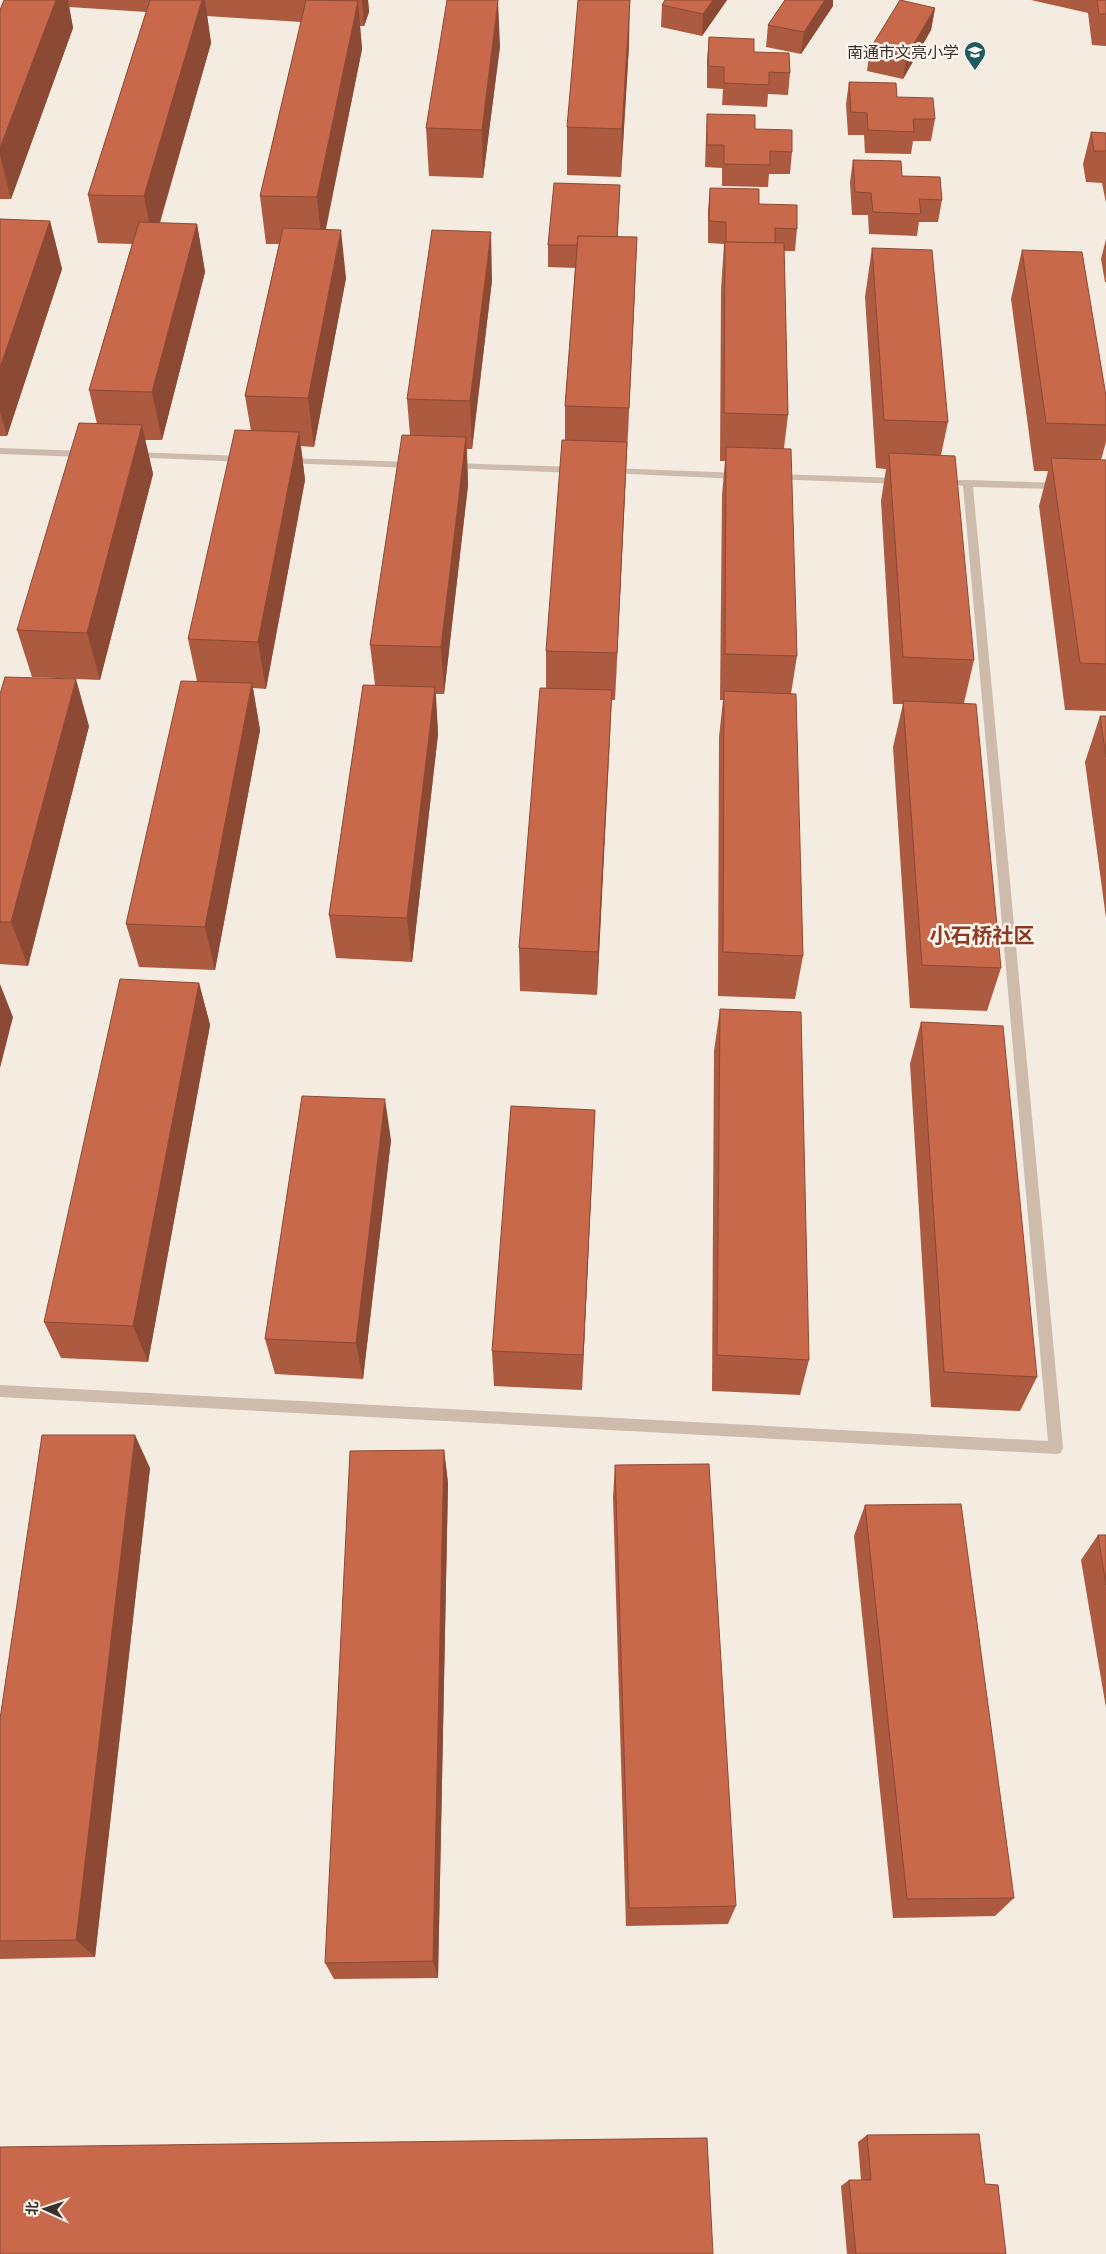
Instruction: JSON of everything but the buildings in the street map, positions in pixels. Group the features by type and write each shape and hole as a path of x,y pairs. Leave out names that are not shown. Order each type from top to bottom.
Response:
{"street":[{"path":"0,451 100,454"},
{"path":"120,455 259,460"},
{"path":"279,460 419,465"},
{"path":"439,466 748,476"},
{"path":"768,476 908,481"},
{"path":"948,482 1066,487"},
{"path":"0,1390 1056,1448 968,483"}],"place":[{"name":"南通市文亮小学","path":"975,71"}],"district":[{"name":"小石桥社区","path":"982,936"}]}
